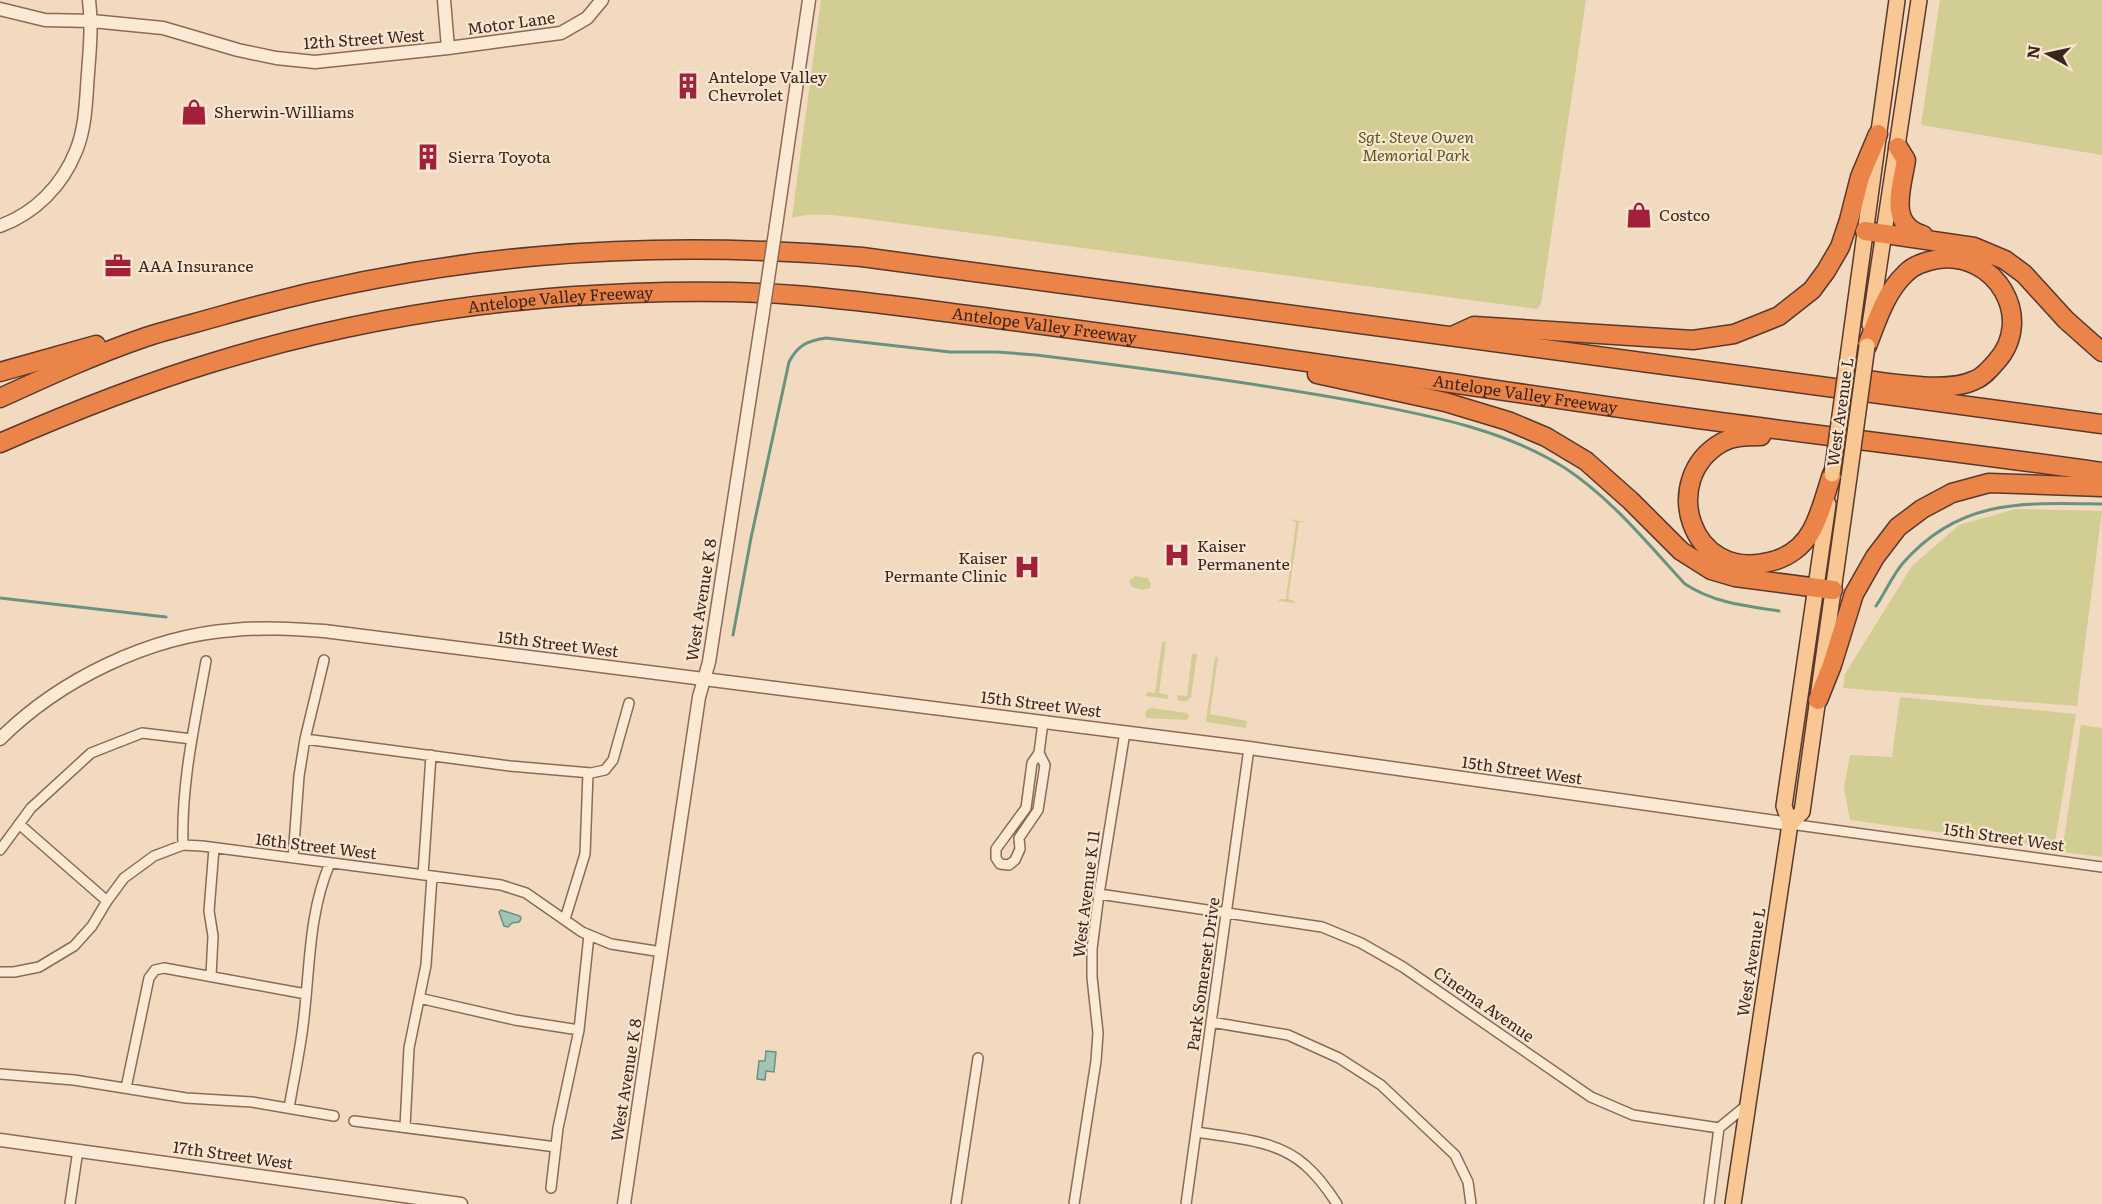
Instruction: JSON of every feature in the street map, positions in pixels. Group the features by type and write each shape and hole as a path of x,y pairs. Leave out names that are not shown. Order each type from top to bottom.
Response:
{"highway":[{"path":"1452,336 1474,326 1693,340 1734,334 1771,320 1812,290 1840,247 1860,177 1878,134"},
{"path":"1898,147 1906,160 1899,210 1903,224 1912,232 1938,242"},
{"path":"1865,231 1974,247 2005,260 2024,274 2066,320 2102,352"},
{"path":"0,398 147,336 282,298 366,279 456,264 541,255 640,249 719,248 862,257 2102,424"},
{"path":"1760,378 1814,375 1936,387 1954,386 1976,380 2001,356 2010,337 2012,322 2010,305 1995,278 1982,268 1965,260 1948,258 1927,261 1906,272 1891,291 1859,345"},
{"name":"Antelope Valley Freeway","path":"0,443 135,388 213,362 378,322 459,308 540,298 704,292 790,295 874,303 1246,352 1685,417 1934,448 2102,472"},
{"path":"0,372 123,338 147,336"},
{"path":"1246,352 1285,367 1444,402 1508,421 1546,437 1586,461 1631,501 1681,551 1711,570 1735,577 1824,589"},
{"path":"1841,476 1811,531 1794,552 1777,560 1757,565 1740,565 1710,553 1698,539 1688,510 1694,473 1705,457 1721,442 1743,436 1778,437 1893,450 1934,448"},
{"path":"1818,700 1832,665 1854,594 1875,557 1898,527 1922,509 1952,494 1989,483 2102,487"}],"main road":[{"name":"West Avenue L","path":"1733,1204 1790,824 1784,807 1824,589 1859,345 1865,231 1897,0"},
{"name":"West Avenue L","path":"1859,345 1884,234 1919,0"},
{"name":"West Avenue L","path":"1790,824 1802,812 1818,700 1824,589"}],"street":[{"path":"0,226 16,220 39,204 60,180 77,150 84,116 92,21 89,0"},
{"path":"444,0 448,48"},
{"name":"Motor Lane","path":"448,48 561,33 587,18 603,0"},
{"name":"West Avenue K 8","path":"624,1204 699,697 709,662 809,0"},
{"name":"12th Street West","path":"0,9 45,20 92,21 163,28 238,50 276,58 315,62 448,48"},
{"name":"15th Street West","path":"0,739 16,723 68,686 130,654 174,639 230,630 275,628 324,631 1250,748 2102,867"},
{"path":"293,858 299,776 305,739 324,660"},
{"path":"183,845 182,816 192,739 206,661"},
{"path":"305,739 510,766 588,773 605,770 613,760 629,703"},
{"path":"1039,753 1045,765 1038,810 1019,838 1020,849 1015,860 1005,865 996,858 996,849 1026,808 1032,763 1039,753 1043,722"},
{"name":"West Avenue K 11","path":"1074,1204 1097,1051 1098,1033 1092,976 1092,949 1125,732"},
{"path":"0,850 32,807 91,753 142,733 192,739"},
{"name":"Park Somerset Drive","path":"1186,1204 1250,748"},
{"path":"405,1127 409,1048 426,966 431,755"},
{"path":"565,919 585,854 588,773"},
{"path":"19,824 107,901"},
{"path":"1006,833 1019,838"},
{"name":"16th Street West","path":"0,972 39,968 74,946 92,926 124,878 154,856 183,845 501,885 526,892 589,935 611,944 662,952"},
{"path":"211,976 213,936 209,911 214,848"},
{"path":"289,1108 300,1044 310,942 330,863"},
{"name":"Cinema Avenue","path":"1099,894 1322,927 1361,943 1403,967 1591,1096 1633,1115 1719,1128"},
{"path":"551,1188 564,1096 579,1030 589,935"},
{"path":"126,1088 149,978 155,970 164,968 306,994"},
{"path":"419,998 515,1020 579,1030"},
{"path":"1211,1022 1288,1035 1339,1058 1381,1084 1455,1155 1468,1182 1471,1204"},
{"path":"956,1204 978,1058"},
{"path":"0,1074 74,1080 186,1098 252,1102 334,1116"},
{"path":"1709,1204 1719,1128 1747,1105"},
{"path":"354,1121 556,1147"},
{"path":"1196,1132 1262,1143 1281,1150 1304,1164 1322,1181 1337,1204"},
{"name":"17th Street West","path":"0,1140 461,1204"},
{"path":"70,1204 78,1150"}],"green space":[{"name":"Sgt. Steve Owen Memorial Park","path":"821,0 1586,0 1541,304 1537,309 852,217 814,215 792,218"},
{"path":"1940,0 2102,0 2102,155 1921,125"},
{"path":"2016,509 2102,511 2077,706 1843,688 1845,674 1912,566 1959,525"},
{"path":"1288,519 1306,522 1299,522 1288,599 1295,603 1278,601 1286,599 1296,522"},
{"path":"1135,576 1148,578 1150,588 1143,590 1132,587 1129,581"},
{"path":"1162,642 1166,642 1159,693 1168,695 1168,699 1146,696 1147,692 1155,693"},
{"path":"1192,654 1197,654 1191,697 1187,701 1178,701 1177,695 1187,696"},
{"path":"1215,657 1218,657 1210,714 1247,721 1246,728 1206,720"},
{"path":"1900,697 2076,714 2054,848 1850,820 1844,788 1850,755 1892,757"},
{"path":"1148,709 1187,713 1189,716 1187,720 1146,718 1145,713"},
{"path":"2081,725 2102,728 2102,857 2062,852"}],"shaded area":[{"path":"501,910 520,916 521,919 508,927 504,926 499,912"},
{"path":"766,1051 776,1052 774,1072 766,1071 765,1080 757,1079 759,1061 765,1061"}],"waterway":[{"path":"733,635 751,538 789,362 804,345 826,338 950,352 1036,355 1156,370 1354,401 1463,425 1490,433 1541,454 1582,480 1629,523 1685,584 1719,600 1779,611"},
{"path":"1876,606 1903,563 1925,542 1947,526 1970,516 2019,505 2102,504"},
{"path":"0,598 166,617"}],"place":[{"name":"Antelope Valley Chevrolet","path":"688,86"},
{"name":"Sherwin-Williams","path":"194,112"},
{"name":"Sierra Toyota","path":"428,157"},
{"name":"Costco","path":"1639,215"},
{"name":"AAA Insurance","path":"118,266"},
{"name":"Kaiser Permanente","path":"1177,555"},
{"name":"Kaiser Permante Clinic","path":"1027,567"}]}
